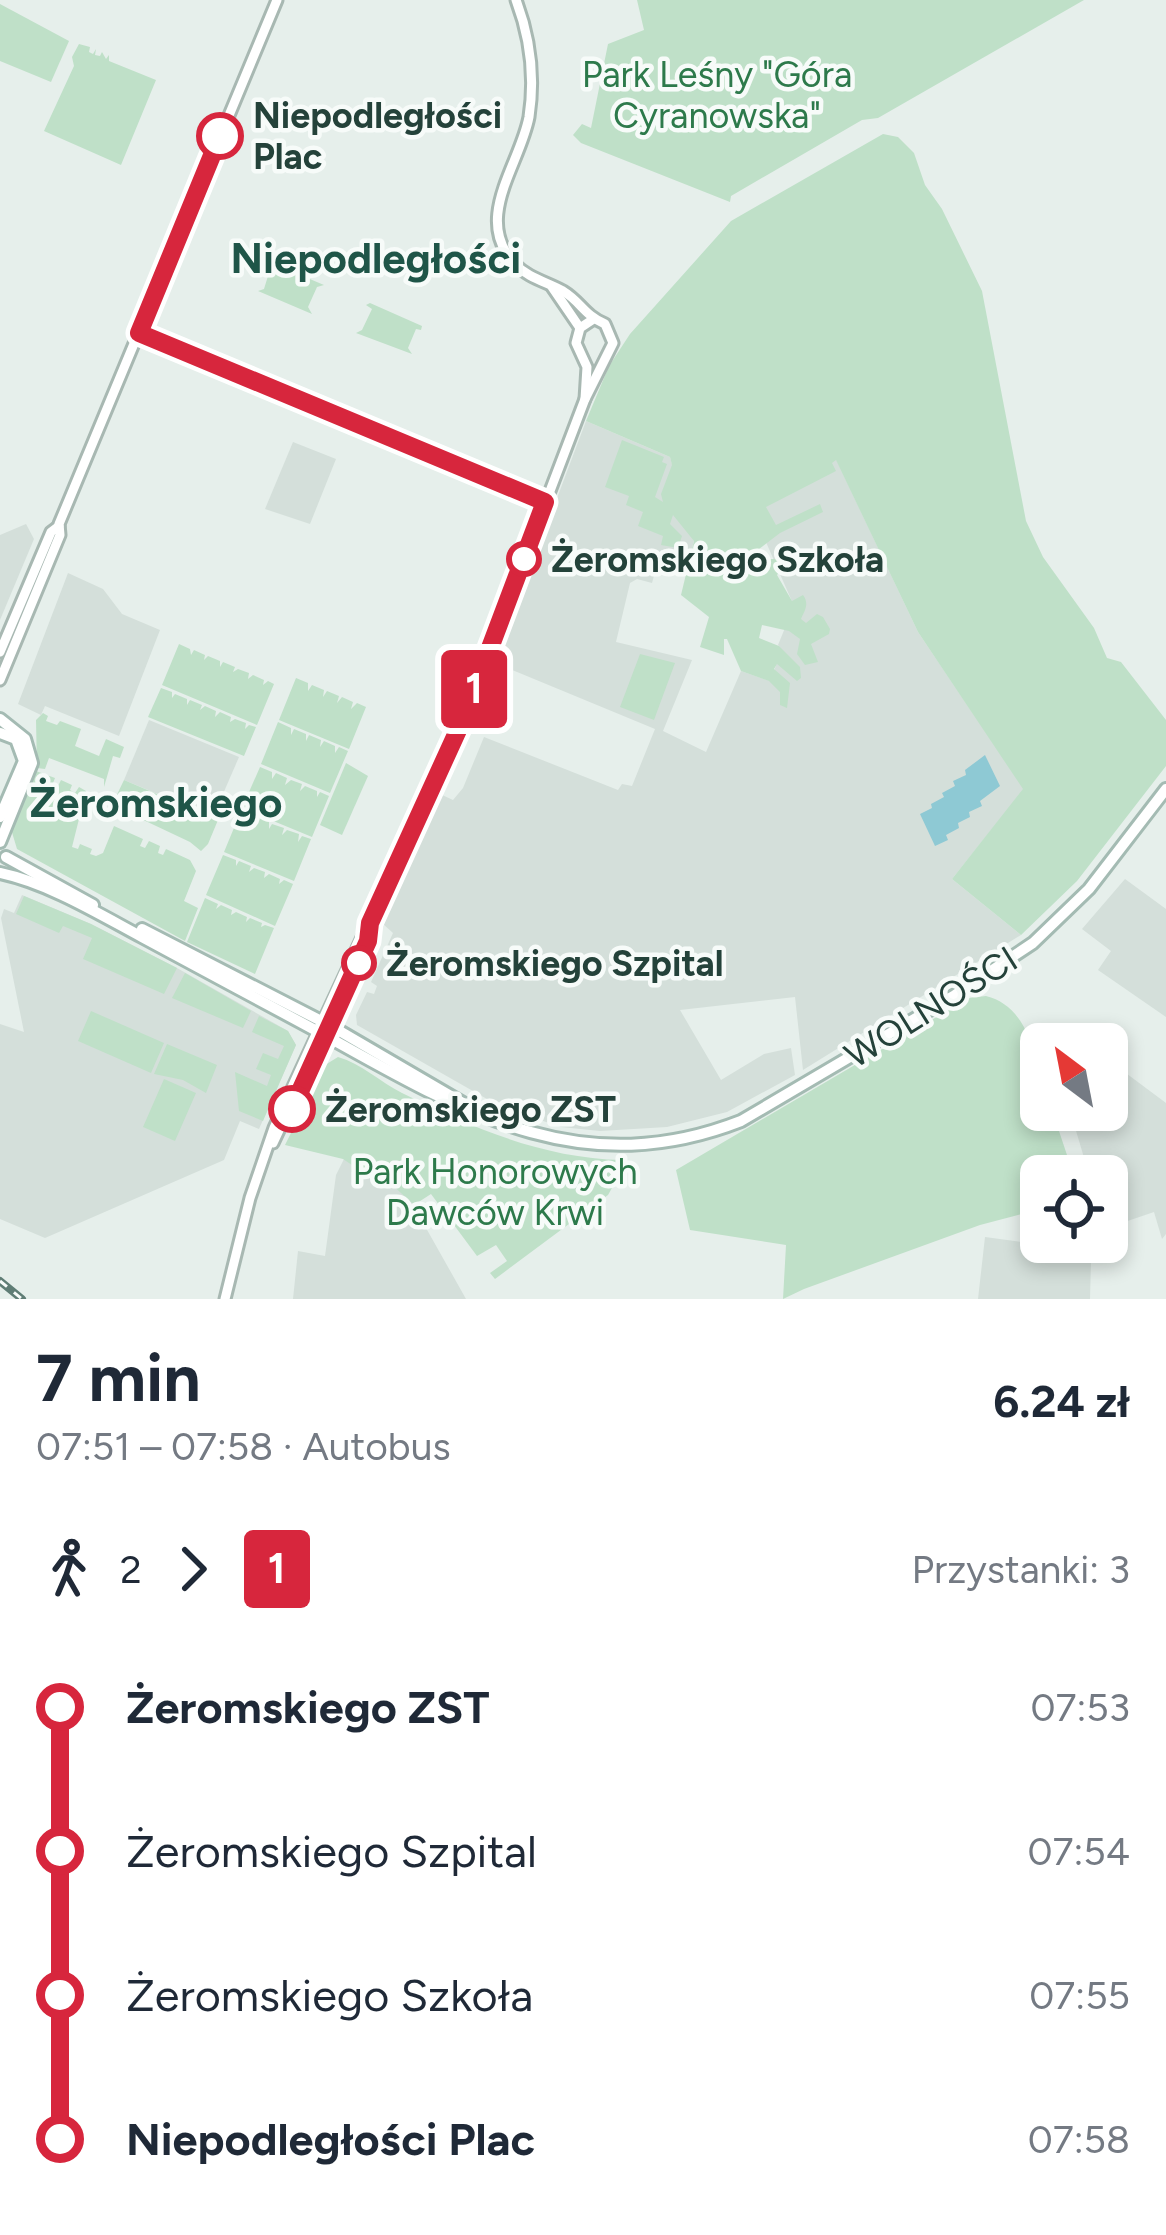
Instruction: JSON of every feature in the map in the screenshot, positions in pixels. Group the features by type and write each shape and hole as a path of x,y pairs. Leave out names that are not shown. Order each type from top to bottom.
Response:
{"main road":[{"path":"0,719 25,739 32,763 0,842 11,863 324,1028"},
{"path":"0,733 16,740 24,761 0,817"},
{"name":"WOLNOŚCI","path":"324,1028 491,1120 564,1142 642,1146 695,1137 741,1121 1015,957 1076,904 1166,789"},
{"path":"6,857 0,872 123,927 324,1028"}],"street":[{"path":"0,652 51,532 58,526 277,0"},
{"path":"516,0 528,42 530,104 523,141 496,211 515,264 566,293 592,320 605,324 613,338 611,349 595,362 584,361"},
{"path":"552,287 580,328"},
{"path":"585,399 584,361 576,343 580,328 592,320"},
{"path":"225,1299 250,1198 266,1155 368,941 367,930 464,717 602,358"},
{"path":"0,680 60,535 58,526"}],"shaded area":[{"path":"586,421 670,457 694,541 690,556 661,550 652,583 637,579 630,583 616,642 692,660 663,731 706,752 741,671 770,681 794,606 748,501 836,459 918,632 1024,789 952,879 1021,935 803,1070 795,997 680,1010 721,1080 764,1054 791,1048 795,1075 727,1112 667,1127 600,1131 561,1127 501,1107 357,1025 356,1015 367,992 374,994 377,986 371,982 393,933 382,923 440,794 453,800 463,788 484,737 618,790 622,784 632,786 655,729 495,663"},
{"path":"293,442 336,459 310,524 265,509"},
{"path":"26,524 34,539 0,620 0,535"},
{"path":"68,573 103,589 122,614 160,630 119,736 45,706 41,715 18,704"},
{"path":"149,720 239,757 213,817 124,780"},
{"path":"1125,879 1166,909 1166,1017 1098,970 1111,951 1082,929"},
{"path":"22,895 177,968 288,1031 296,1045 259,1129 240,1121 224,1160 45,1238 0,1219 0,1024 24,1032 1,918 4,909 14,913"},
{"path":"1128,1075 1166,1103 1166,1234 1162,1239 1154,1212 1128,1221 1128,1155 1083,1155 1076,1131 1128,1131"},
{"path":"344,1159 408,1196 466,1299 293,1299 298,1251 325,1256 336,1175"},
{"path":"985,1237 1020,1242 1020,1263 1091,1263 1090,1299 978,1299"}],"green space":[{"name":"Park Leśny \"Góra Cyranowska\"","path":"637,0 1084,0 878,118 862,120 731,196 730,202 581,143 573,135 582,124 591,128 608,44 644,30"},
{"path":"0,4 69,41 51,82 0,61"},
{"path":"79,44 156,80 121,165 44,131"},
{"path":"883,134 898,137 914,153 925,185 942,209 982,291 1026,521 1043,557 1094,628 1107,658 1121,662 1166,720 1166,766 1077,881 1021,935 952,879 1023,789 918,632 836,460 832,463 836,471 766,507 776,525 820,504 823,512 759,549 767,559 776,559 781,570 777,575 792,601 805,598 801,619 806,623 817,614 830,629 811,644 818,662 805,665 797,654 800,639 789,631 762,625 759,638 779,646 800,667 797,681 777,664 774,669 790,683 787,708 780,705 780,692 769,681 741,671 727,639 724,655 700,647 709,617 681,595 694,541 673,515 670,524 682,536 678,548 661,545 663,536 638,526 643,512 626,505 629,496 605,487 622,440 664,457 662,462 667,464 655,497 663,502 670,457 586,421 609,366 630,334 731,221"},
{"path":"272,263 324,285 317,287 308,307 312,314 258,291 264,289"},
{"path":"366,305 422,326 408,348 412,354 356,333 372,309"},
{"path":"179,644 190,649 191,655 194,650 205,655 204,660 208,656 220,661 220,667 223,662 235,667 233,672 249,673 248,679 253,675 264,680 263,685 274,684 257,725 162,685"},
{"path":"640,654 675,663 654,720 620,707"},
{"path":"296,678 308,683 308,691 312,685 324,690 323,697 327,691 339,696 337,703 342,697 353,702 351,709 357,703 366,707 349,749 279,720"},
{"path":"161,688 172,692 172,698 175,694 187,699 187,705 190,700 202,705 200,710 205,706 216,711 215,717 220,712 231,717 230,722 246,723 245,729 256,727 244,756 148,717"},
{"path":"43,713 48,716 46,721 81,729 75,746 99,756 106,739 124,747 120,758 113,756 104,787 104,779 49,758 45,769 37,768 36,720"},
{"path":"278,722 291,728 291,735 294,729 306,734 306,741 309,735 321,740 320,747 324,741 335,746 335,753 339,747 348,751 330,793 261,764"},
{"path":"346,763 368,776 342,835 320,825"},
{"path":"260,767 272,772 272,779 276,773 287,778 285,785 291,780 302,784 300,791 305,786 317,791 317,797 320,792 329,796 312,837 242,808"},
{"path":"36,771 55,778 53,783 58,786 61,780 72,785 70,790 75,793 79,787 86,791 72,847 78,849 80,844 92,849 90,854 103,853 114,826 143,839 140,846 145,848 149,841 160,846 158,853 163,855 166,849 190,860 196,871 184,901 198,908 185,941 17,849 11,829"},
{"path":"124,780 218,820 208,844 201,851 118,808 115,812 112,805"},
{"path":"241,811 254,816 254,823 257,817 269,822 269,829 272,824 284,828 282,835 287,830 299,834 298,842 302,836 311,839 294,881 224,852"},
{"path":"223,855 236,860 236,866 239,861 251,866 249,872 254,868 265,872 264,878 269,874 280,879 279,884 284,880 293,884 275,926 206,895"},
{"path":"24,896 177,968 164,994 83,959 92,938 63,926 59,933 16,914"},
{"path":"205,898 218,904 216,909 221,905 232,910 231,915 247,917 246,922 250,918 262,923 261,927 274,928 255,974 187,942"},
{"path":"185,973 251,1011 243,1028 172,998"},
{"path":"986,996 1002,1002 1022,1023 1020,1131 1059,1131 1067,1155 1020,1155 1020,1215 783,1299 786,1245 690,1230 676,1170 969,998"},
{"path":"91,1011 164,1043 151,1073 78,1041"},
{"path":"259,1016 288,1031 296,1045 263,1121 239,1111 235,1072 267,1086 271,1075 256,1069 263,1053 278,1059 284,1046 252,1032"},
{"path":"167,1044 217,1065 206,1093 183,1080 154,1074"},
{"name":"Park Honorowych Dawców Krwi","path":"338,1057 482,1129 536,1147 622,1160 625,1165 608,1195 495,1279 490,1273 507,1261 496,1245 477,1256 431,1194 414,1205 388,1181 351,1172 352,1165 343,1159 285,1145 325,1065"},
{"path":"164,1079 196,1093 175,1141 143,1127"}],"water":[{"path":"985,755 1000,786 946,835 948,840 935,846 920,814 932,808 931,804 944,797 942,793 955,786 953,781"}],"railway":[{"path":"0,1281 22,1299"}],"bus line":[{"name":"1","path":"220,136 139,333 545,502 464,717 292,1109"}],"place":[{"name":"Niepodległości Plac","path":"220,136"},
{"name":"Żeromskiego Szkoła","path":"524,559"},
{"name":"Żeromskiego Szpital","path":"359,963"},
{"name":"Żeromskiego ZST","path":"292,1109"}],"district":[{"name":"Niepodległości","path":"376,258"},
{"name":"Żeromskiego","path":"156,802"}]}
